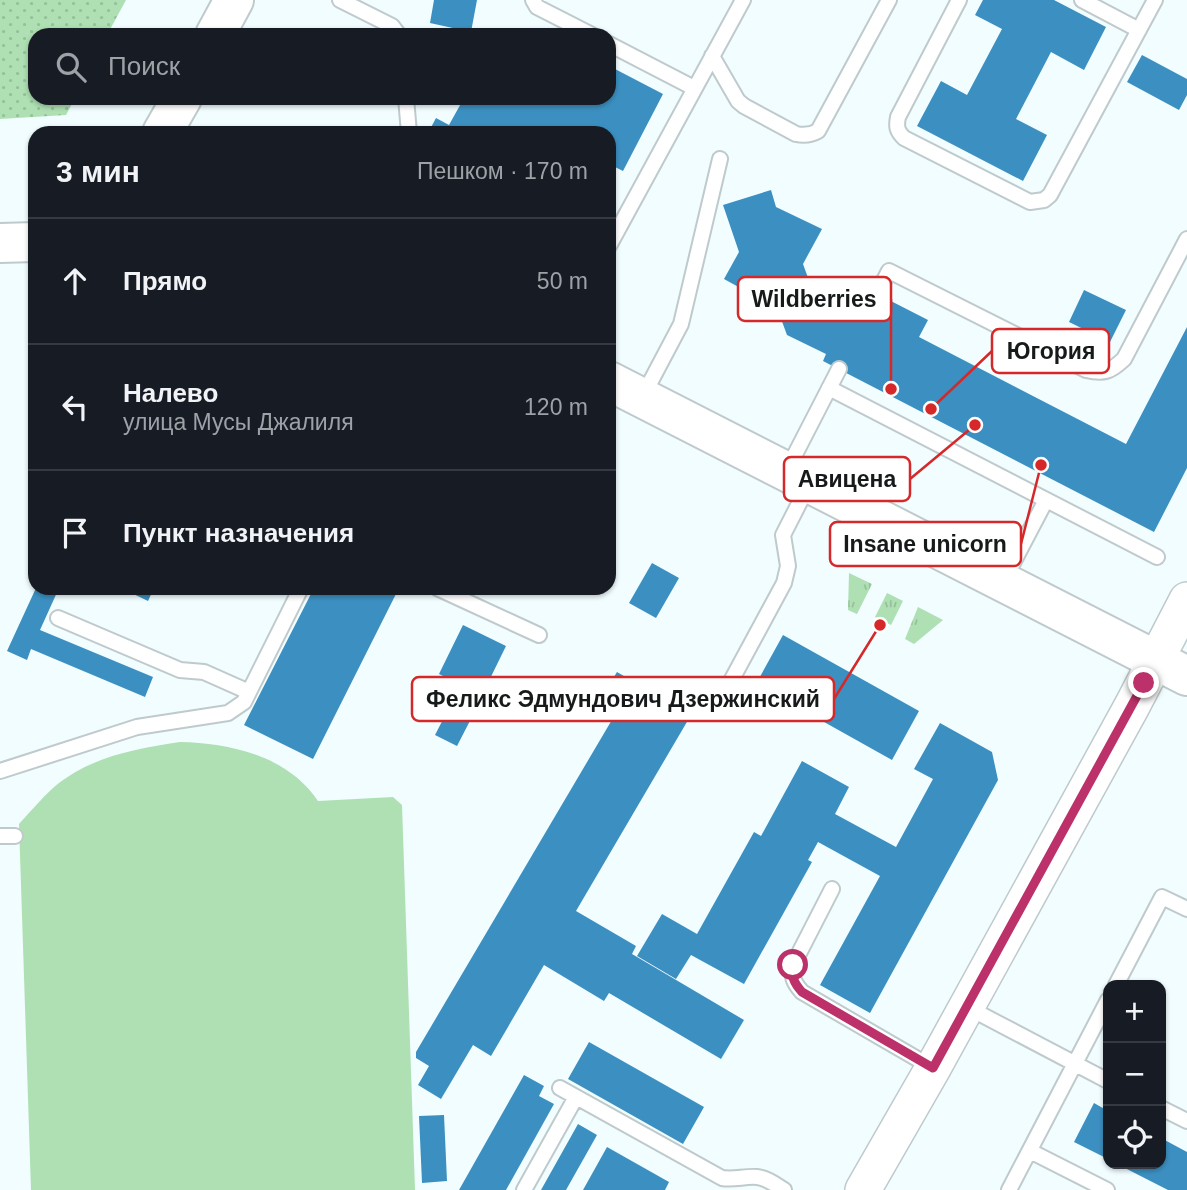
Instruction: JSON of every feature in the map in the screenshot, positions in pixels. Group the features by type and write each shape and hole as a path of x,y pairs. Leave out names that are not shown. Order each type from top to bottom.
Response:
{"main road":[{"path":"219,28 234,0"},
{"path":"167,126 180,105"},
{"path":"178,126 183,105"},
{"path":"187,105 194,126"},
{"path":"0,243 28,242"},
{"path":"626,389 1171,668"}],"street":[{"path":"863,1190 967,1007 1171,668 1187,600"}],"lane":[{"path":"340,0 394,28"},
{"path":"533,0 537,7 578,28"},
{"path":"616,233 743,0"},
{"path":"959,0 898,117 898,132 904,138 1030,202 1044,200 1050,195 1155,0"},
{"path":"1082,0 1139,30"},
{"path":"712,56 738,101 744,106 796,134 813,134 818,131 883,2"},
{"path":"616,48 694,88"},
{"path":"407,105 408,126"},
{"path":"626,389 681,324 720,159"},
{"path":"867,313 889,271 1086,370 1099,373 1114,369 1124,359 1187,239"},
{"path":"717,706 784,583 788,566 783,535 798,477 829,388 839,369"},
{"path":"829,388 1157,557"},
{"path":"1003,582 1046,500"},
{"path":"0,771 137,727 228,713 244,702 298,595"},
{"path":"453,595 538,635"},
{"path":"58,618 180,670 204,672 249,692"},
{"path":"832,889 793,965 795,984 802,992 933,1068"},
{"path":"1119,980 1162,897 1187,909"},
{"path":"967,1007 1103,1078"},
{"path":"1009,1190 1103,1010"},
{"path":"560,1088 722,1178 757,1177 766,1179 784,1190"},
{"path":"524,1190 576,1097"},
{"path":"1166,1110 1187,1121"},
{"path":"1030,1151 1107,1190"}],"green space":[{"path":"0,0 126,0 111,28 28,28 28,105 71,105 66,115 0,119"},
{"path":"849,573 872,584 857,614 848,610"},
{"path":"887,593 903,601 891,625 875,617"},
{"path":"918,607 943,620 914,644 905,639"},
{"path":"180,742 218,745 256,755 291,773 318,801 393,797 402,805 415,1190 31,1190 19,824 53,788 82,769 129,751"}],"building":[{"path":"434,0 477,0 472,28 453,28 430,23"},
{"path":"983,0 1054,0 1106,27 1084,70 1051,52 1016,119 1047,135 1023,181 917,126 941,81 967,95 1002,29 975,15"},
{"path":"1142,55 1187,79 1187,95 1179,110 1127,82"},
{"path":"616,70 663,94 623,171 616,168 616,126 432,126 436,118 449,125 460,105 616,105"},
{"path":"771,190 776,207 822,229 803,264 811,286 825,279 834,295 820,303 845,317 852,305 875,317 885,298 928,320 919,337 1126,444 1187,327 1187,468 1154,532 823,361 826,354 787,335 777,308 724,279 739,252 723,205"},
{"path":"1084,290 1126,310 1110,342 1069,322"},
{"path":"652,563 679,578 656,618 629,603"},
{"path":"33,595 56,595 40,630 153,677 145,697 31,649 27,660 7,651"},
{"path":"136,595 151,595 148,601"},
{"path":"310,595 395,595 313,759 244,725"},
{"path":"463,625 506,646 482,695 439,674"},
{"path":"783,635 919,711 892,760 756,684"},
{"path":"617,672 691,715 576,911 636,946 632,954 744,1020 721,1059 609,993 604,1001 544,965 491,1056 473,1045 441,1099 418,1085 429,1066 416,1058 416,1052 616,713 598,703"},
{"path":"452,702 474,713 457,746 435,735"},
{"path":"940,723 992,752 998,780 870,1013 820,985 880,876 818,842 808,860 812,862 744,984 691,955 676,979 637,956 662,914 697,934 754,832 761,836 802,761 849,787 835,814 896,847 933,779 914,769"},
{"path":"589,1042 704,1107 683,1144 568,1079"},
{"path":"524,1075 544,1086 539,1096 554,1104 506,1190 459,1190"},
{"path":"1094,1103 1103,1108 1103,1156 1074,1142"},
{"path":"444,1115 447,1181 422,1183 419,1116"},
{"path":"578,1124 597,1135 566,1190 541,1190"},
{"path":"1166,1141 1187,1152 1187,1190 1168,1190 1127,1169 1166,1169"},
{"path":"607,1147 669,1182 665,1190 583,1190"}],"place":[{"name":"Wildberries","path":"891,389"},
{"name":"Югория","path":"931,409"},
{"name":"Авицена","path":"975,425"},
{"name":"Insane unicorn","path":"1041,465"},
{"name":"Феликс Эдмундович Дзержинский","path":"880,625"}],"route":[{"path":"793,965 795,984 802,992 933,1068 1144,683"}]}
